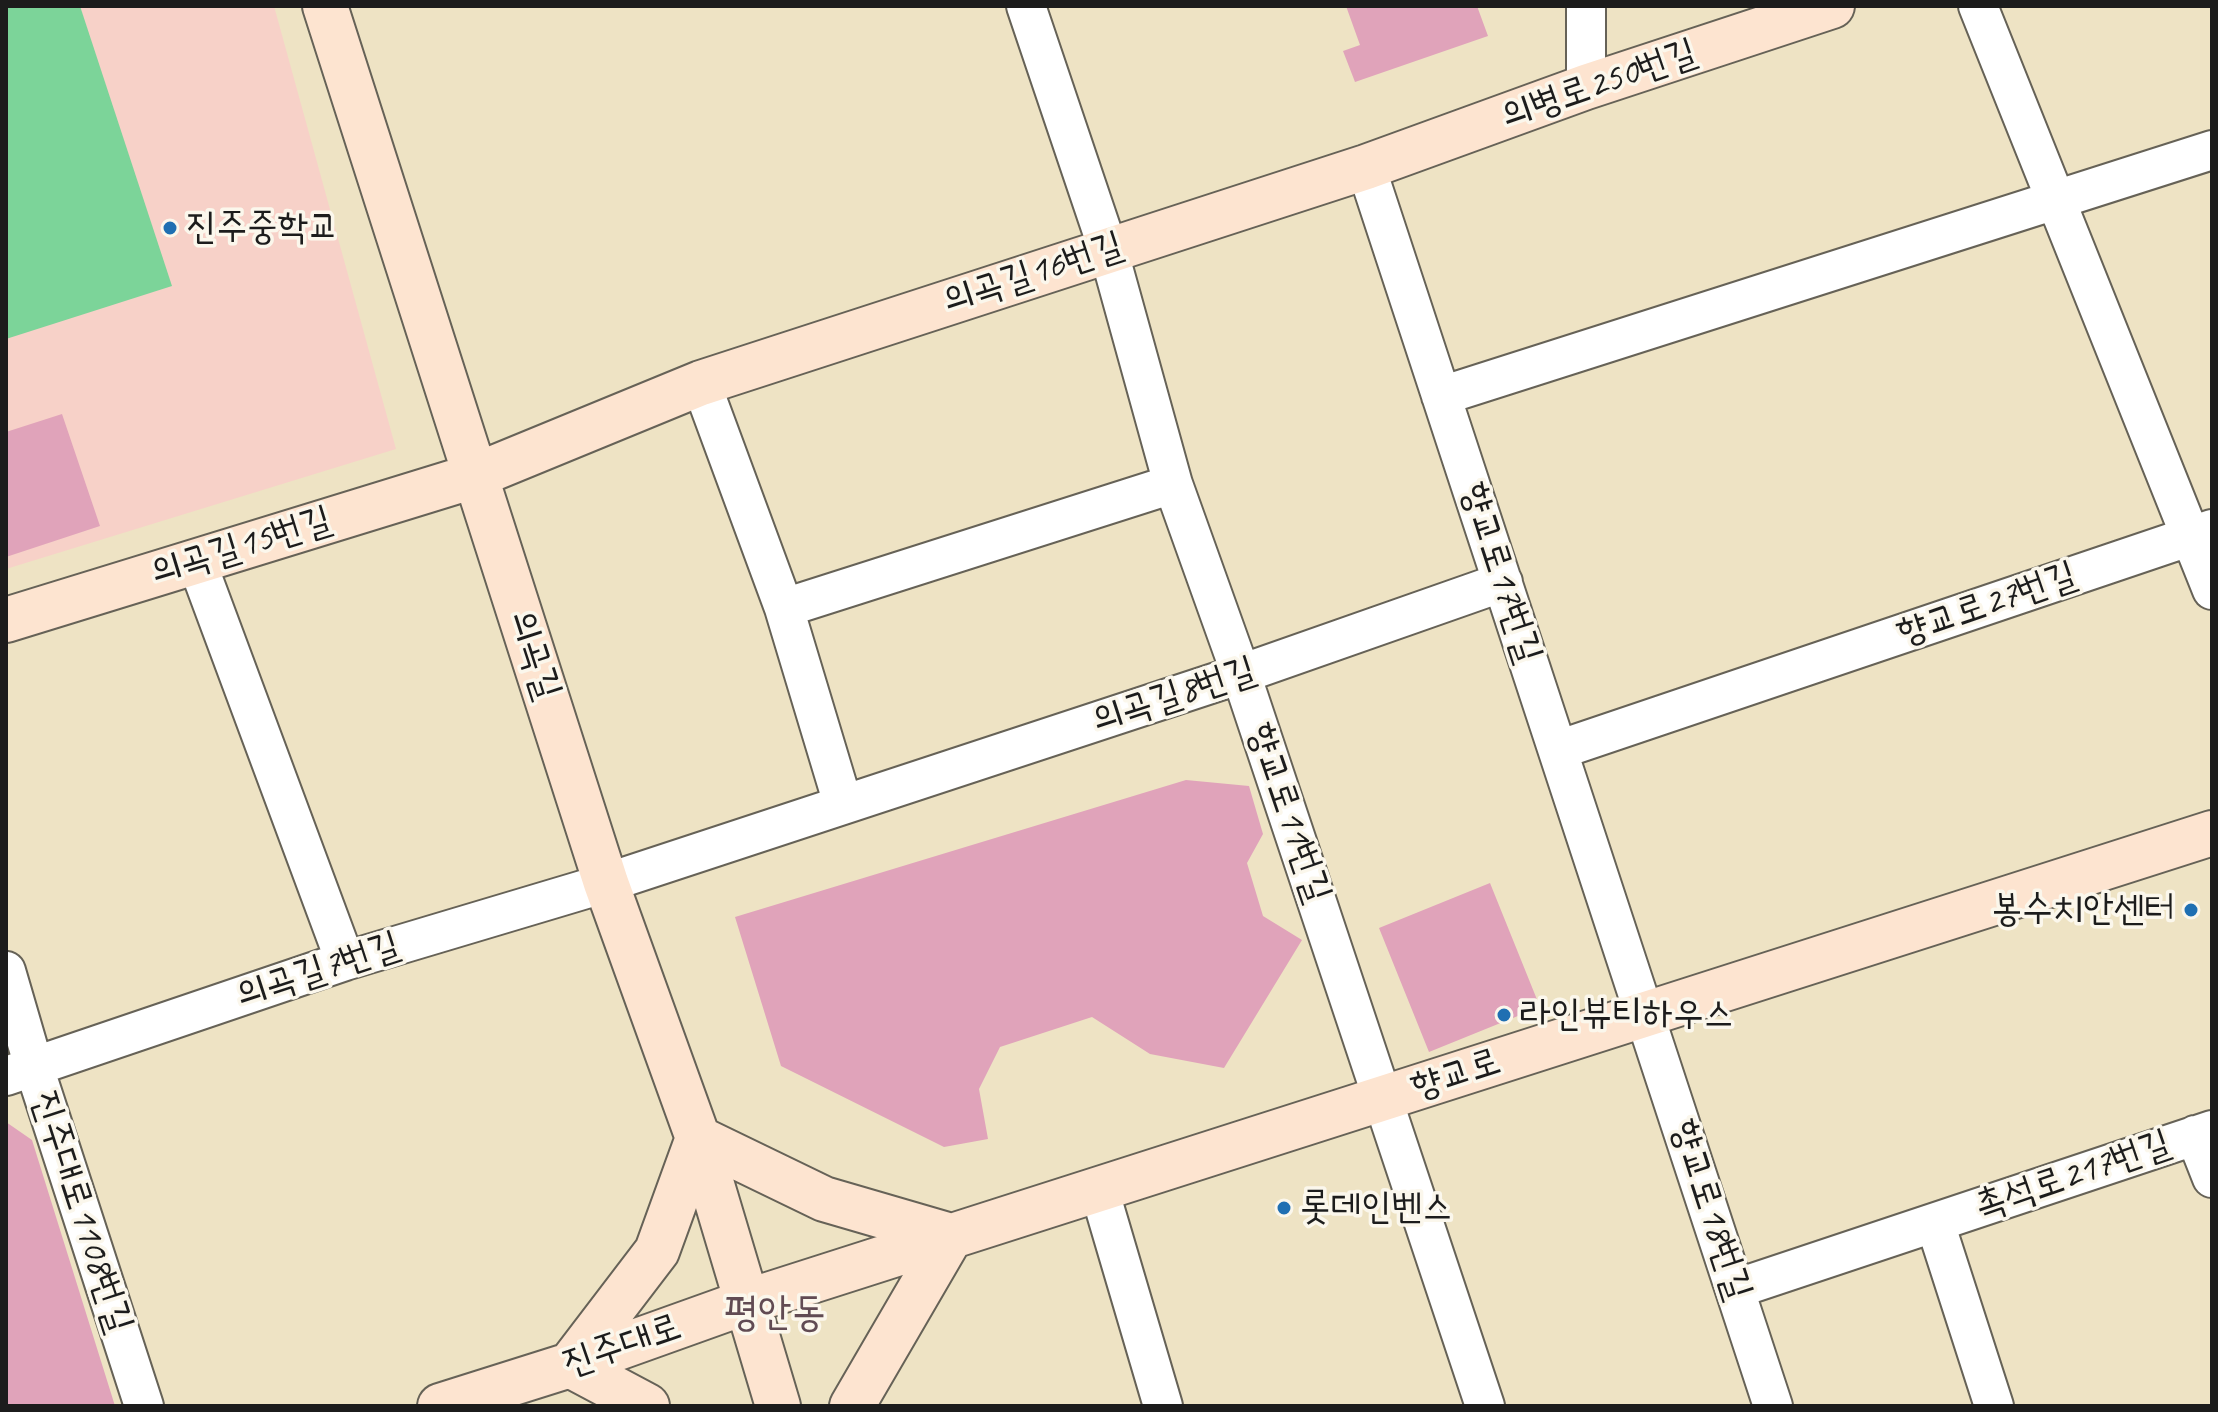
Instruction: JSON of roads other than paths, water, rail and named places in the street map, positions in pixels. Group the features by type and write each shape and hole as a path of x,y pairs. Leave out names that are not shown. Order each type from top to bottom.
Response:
{"street":[{"name":"의곡길","path":"325,6 606,883 698,1138 746,1302"},
{"name":"향교로11번길","path":"1026,6 1108,249 1173,484 1241,674 1485,1406"},
{"path":"1586,6 1586,87"},
{"name":"의병로250번길","path":"1366,167 1586,87 1832,6"},
{"path":"1978,6 2055,199 2201,532 2212,590"},
{"path":"1441,396 2212,150"},
{"name":"의곡길16번길","path":"477,475 701,383 1366,167"},
{"name":"향교로17번길","path":"1366,167 1646,1014"},
{"path":"701,383 784,608 843,804"},
{"name":"의곡길15번길","path":"6,620 477,475"},
{"path":"784,608 1173,484"},
{"name":"향교로27번길","path":"1558,750 2201,532"},
{"path":"196,560 345,961"},
{"name":"의곡길8번길","path":"606,883 1241,674 1503,582"},
{"name":"향교로","path":"746,1302 2212,833"},
{"name":"의곡길7번길","path":"20,1071 345,961 606,883"},
{"name":"진주대로1108번길","path":"6,971 20,1071 144,1406"},
{"name":"향교로18번길","path":"1646,1014 1773,1406"},
{"path":"2203,1132 2212,1178"},
{"name":"촉석로217번길","path":"1735,1289 2203,1132"},
{"path":"647,1406 570,1365 657,1251 698,1138 824,1199 951,1236 852,1406"},
{"path":"1099,1189 1163,1406"},
{"name":"촉석로217번길","path":"1935,1223 1994,1406"},
{"path":"746,1302 778,1406"},
{"name":"진주대로","path":"440,1406 570,1365 746,1302"}],"place":[{"name":"진주중학교","path":"170,228"},
{"name":"봉수치안센터","path":"2191,910"},
{"name":"라인뷰티하우스","path":"1504,1015"},
{"name":"롯데인벤스","path":"1284,1208"}],"district":[{"name":"평안동","path":"775,1314"}]}
